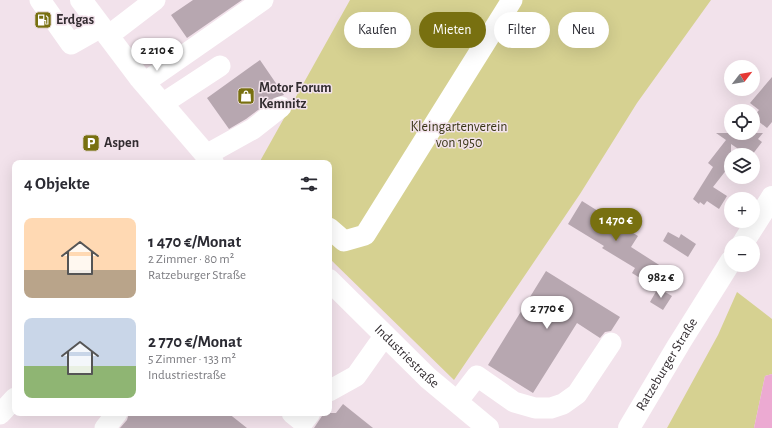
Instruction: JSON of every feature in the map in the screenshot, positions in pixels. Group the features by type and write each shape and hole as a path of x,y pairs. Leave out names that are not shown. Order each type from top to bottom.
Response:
{"main road":[{"path":"81,0 144,83 210,159"},
{"path":"747,236 772,197"},
{"name":"Ratzeburger Straße","path":"629,428 678,344 725,272"},
{"name":"Industriestraße","path":"332,283 428,378 488,428"}],"lane":[{"path":"40,0 71,44 105,32 155,0"},
{"path":"144,83 263,0"},
{"path":"332,231 344,241 365,235 512,0"},
{"path":"162,104 220,66"},
{"path":"210,159 253,129 281,107"},
{"path":"332,389 356,376 385,335"},
{"path":"457,402 479,368 514,402 535,408 551,408 563,404 577,394 611,343"},
{"path":"0,414 12,401"},
{"path":"105,428 115,416"},
{"path":"296,416 303,422 308,416"}],"green space":[{"name":"Kleingartenverein von 1950","path":"350,0 711,0 637,103 580,194 454,380 332,261 332,160 261,160"},
{"path":"737,292 772,319 772,374 765,376 754,428 667,428 718,335"}],"shaded area":[{"path":"772,374 772,428 754,428 765,376"}],"building":[{"path":"193,0 242,0 187,38 171,15"},
{"name":"Motor Forum Kemnitz","path":"260,60 284,95 274,98 246,119 229,129 207,98"},
{"path":"772,77 772,122 767,128 760,122 760,104 750,103 756,96 760,96 760,91"},
{"path":"716,133 724,133 724,139"},
{"path":"726,140 759,140 762,142 757,148 737,148 731,144 731,148 724,148 724,173 713,187 724,194 724,201 719,209 707,201 704,205 700,202 699,204 693,199 713,167 708,163"},
{"path":"582,201 638,236 631,247 667,270 656,288 632,273 635,268 602,248 604,246 568,224"},
{"path":"668,232 679,238 681,234 696,244 688,257 663,241"},
{"path":"546,271 620,317 611,331 605,332 600,338 577,323 533,393 488,365"},
{"path":"658,288 672,296 663,310 650,302"},
{"path":"343,404 373,428 314,428 322,416 332,416 332,413 336,413"},
{"path":"128,416 232,416 247,428 120,428 127,420"}],"place":[{"name":"Erdgas","path":"43,20"},
{"name":"Motor Forum Kemnitz","path":"246,96"},
{"name":"Aspen","path":"91,143"}]}
